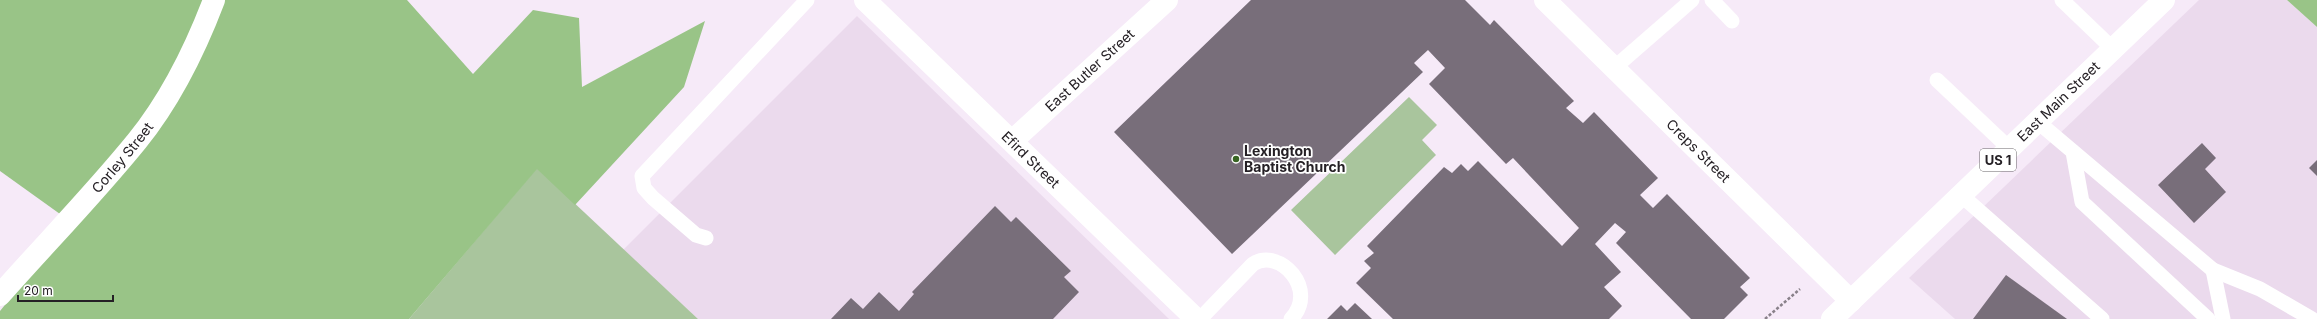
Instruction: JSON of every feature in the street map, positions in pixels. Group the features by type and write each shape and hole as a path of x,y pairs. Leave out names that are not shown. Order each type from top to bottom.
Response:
{"street":[{"name":"Corley Street","path":"0,295 138,140 172,90 200,38 214,0"},
{"name":"Efird Street","path":"866,0 1196,319"},
{"name":"East Butler Street","path":"1012,141 1167,0"},
{"name":"Creps Street","path":"1545,0 1851,301"},
{"name":"East Main Street","path":"1832,319 2164,0"}],"lane":[{"path":"706,238 696,235 653,198 644,188 642,176 807,0"},
{"path":"1614,68 1692,0"},
{"path":"1712,0 1732,20"},
{"path":"2062,0 2113,49"},
{"path":"1937,80 2010,149"},
{"path":"2038,122 2213,270 2260,289 2312,319"},
{"path":"2073,152 2082,202 2208,319"},
{"path":"1961,195 2102,319"},
{"path":"1200,319 1253,264 1259,260 1268,260 1276,261 1284,267 1294,277 1303,294 1300,306 1291,319"},
{"path":"2213,270 2223,319"}],"path":[{"path":"1765,319 1800,289"}],"shaded area":[{"path":"2199,0 2287,0 2317,27 2317,319 1955,319 1909,278"},
{"path":"857,16 1169,319 698,319 623,250"}],"green space":[{"path":"0,0 207,0 197,30 133,138 60,214 0,171"},
{"path":"220,0 407,0 473,74 533,10 579,18 582,87 705,21 684,87 575,205 537,169 409,319 0,319 0,311 72,223"},
{"path":"2287,0 2317,0 2317,27"},
{"path":"1409,97 1437,125 1422,140 1436,155 1335,255 1291,210"},
{"path":"537,168 698,319 409,319"}],"building":[{"name":"Lexington Baptist Church","path":"1251,0 1465,0 1490,25 1494,20 1574,101 1566,108 1583,123 1594,112 1658,178 1640,195 1653,208 1667,194 1750,278 1740,287 1748,295 1724,319 1691,319 1616,243 1626,232 1615,223 1595,244 1621,272 1604,287 1622,306 1609,319 1393,319 1356,283 1371,268 1364,261 1374,253 1367,246 1444,167 1452,173 1461,164 1468,171 1478,161 1562,246 1579,228 1513,158 1506,164 1429,84 1445,68 1428,50 1414,63 1423,72 1232,254 1114,132"},
{"path":"2202,143 2216,158 2205,169 2226,192 2194,223 2158,185"},
{"path":"2317,160 2317,176 2309,168"},
{"path":"995,206 1011,222 1016,217 1071,271 1064,277 1079,292 1053,319 831,319 851,298 863,309 879,292 899,311 914,294 912,292"},
{"path":"2006,275 2067,319 1973,319"},
{"path":"1355,303 1372,319 1327,319 1341,305 1347,311"}],"place":[{"name":"Lexington Baptist Church","path":"1236,159"}]}
